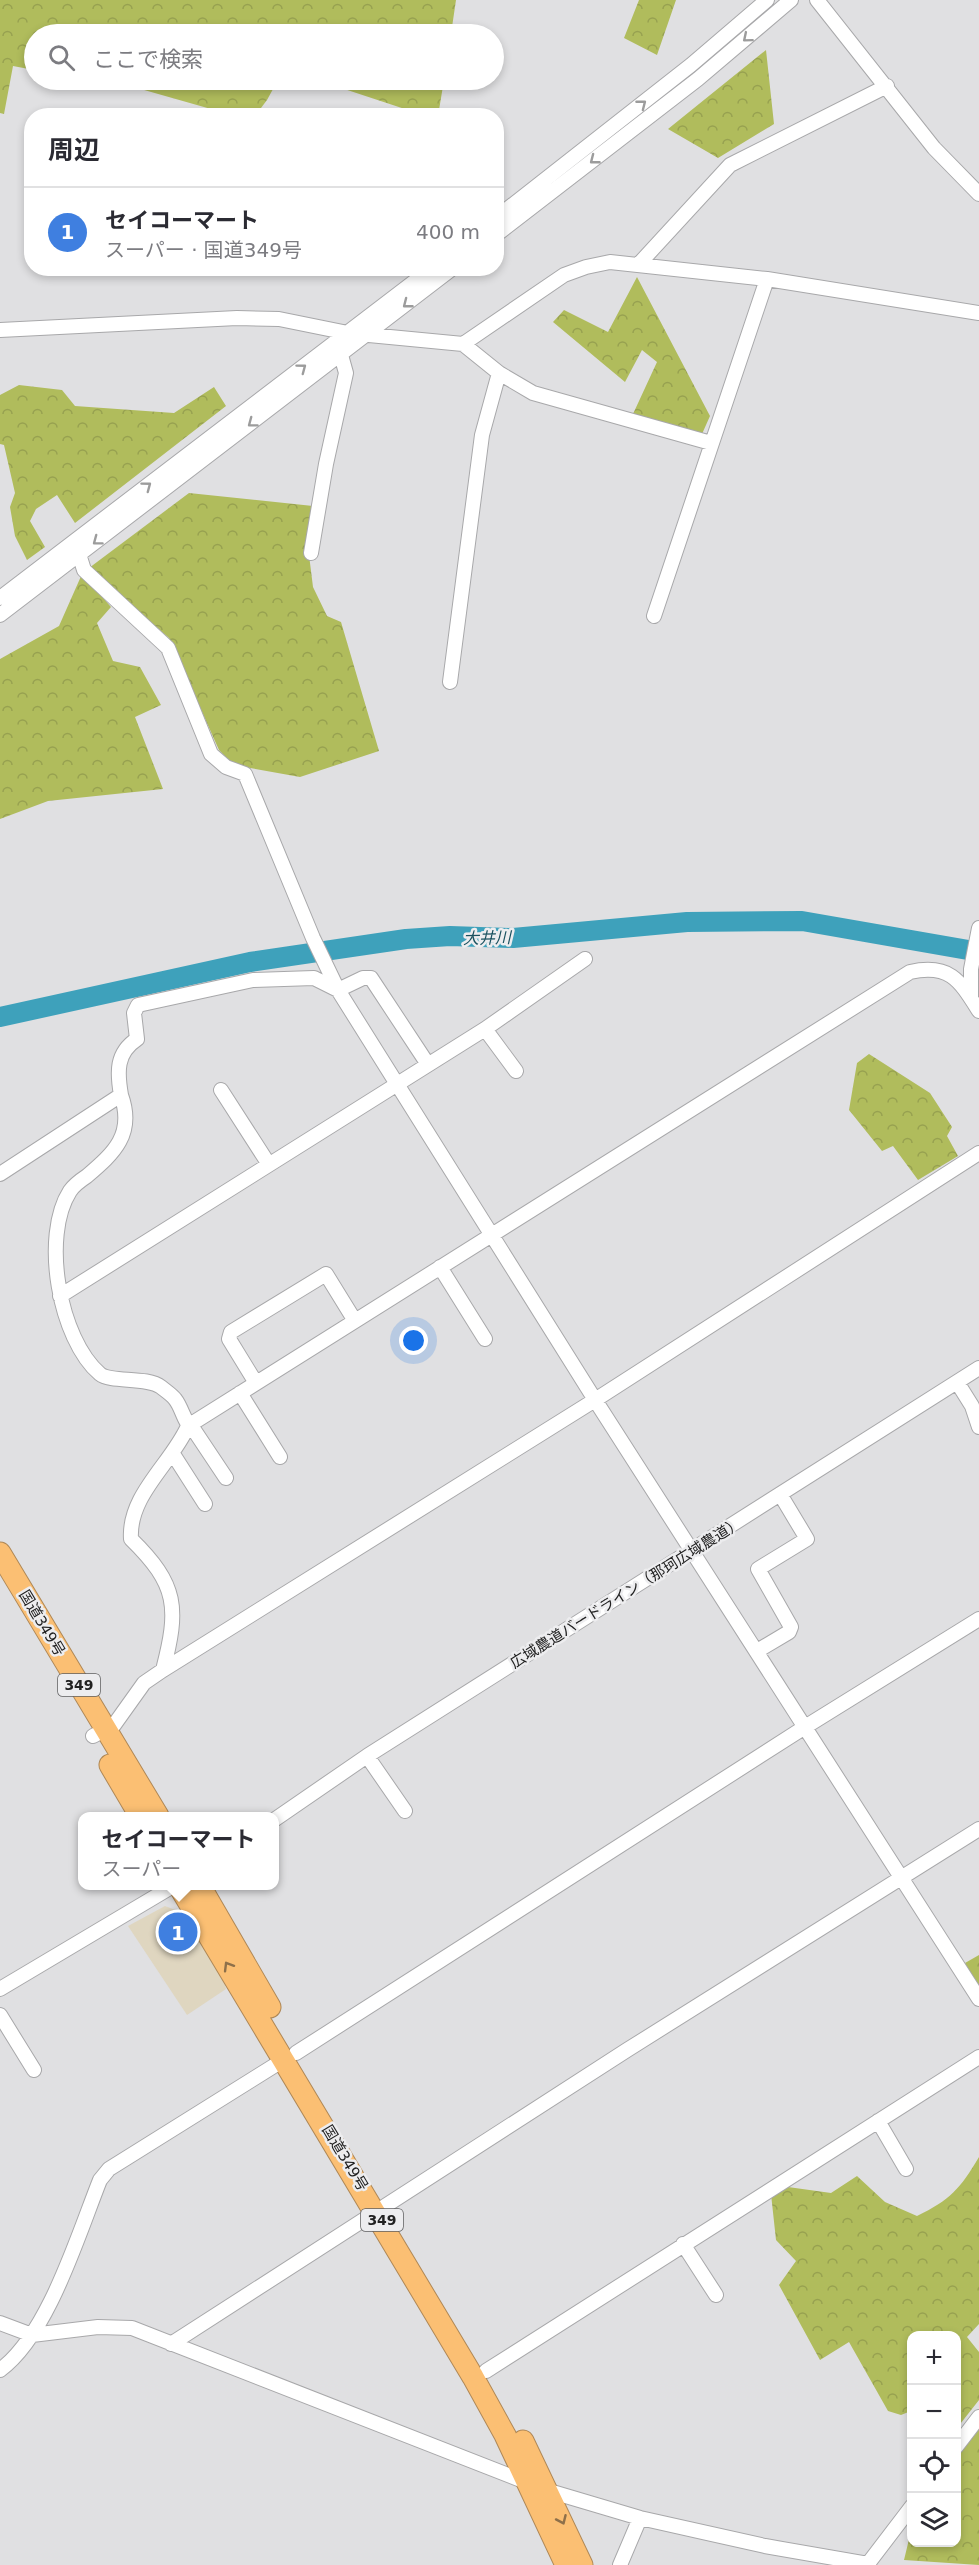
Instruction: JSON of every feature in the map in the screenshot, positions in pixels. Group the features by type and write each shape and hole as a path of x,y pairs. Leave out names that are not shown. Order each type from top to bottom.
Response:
{"highway":[{"name":"国道349号","path":"0,1553 99,1733 138,1812"},
{"name":"国道349号","path":"0,1580 99,1733 155,1812"},
{"name":"国道349号","path":"182,1890 290,2056 383,2209 486,2371 549,2491 582,2565"},
{"name":"国道349号","path":"202,1890 290,2056"},
{"name":"国道349号","path":"383,2209 474,2377 528,2483 566,2565"}],"street":[{"path":"504,212 691,65 767,0"},
{"path":"504,229 698,79 791,0"},
{"path":"818,0 934,148 979,194"},
{"path":"638,265 730,165 887,86"},
{"path":"463,344 564,275 610,262 732,278 767,279 979,314"},
{"path":"0,598 422,276"},
{"path":"0,615 443,276"},
{"path":"654,616 767,279"},
{"path":"0,330 237,318 279,319 348,333 463,344 499,373 533,393 711,443"},
{"path":"311,553 326,464 346,373 341,355"},
{"path":"450,682 482,435 499,373"},
{"path":"75,541 84,570 168,648 211,754 226,767 244,774 313,938 338,990 595,1400 979,1999"},
{"path":"977,1002 971,969 978,932"},
{"path":"60,1296 427,1063 485,1029 585,959"},
{"path":"163,1670 174,1615 165,1578 156,1563 132,1539 130,1524 141,1499 173,1454 188,1426 910,972 924,969 945,972 959,979 977,1002"},
{"path":"226,1478 194,1430 188,1426 175,1399 158,1385 102,1376 88,1360 63,1310 60,1296 55,1234 58,1216 71,1189 110,1156 120,1143 125,1107 121,1095 119,1058 126,1046 137,1040 134,1012 138,1005 253,980 314,978 338,990"},
{"path":"338,990 363,978 371,978 427,1063"},
{"path":"485,1029 516,1071"},
{"path":"222,1090 268,1163"},
{"path":"0,1174 121,1095"},
{"path":"99,1733 114,1725 144,1683 163,1670 595,1400 979,1153"},
{"path":"440,1267 485,1338"},
{"path":"256,1383 229,1339 231,1332 326,1274 355,1321"},
{"name":"広域農道バードライン（那珂広域農道）","path":"279,1817 367,1756 979,1368"},
{"path":"957,1382 972,1406 979,1427"},
{"path":"240,1393 280,1457"},
{"path":"173,1454 206,1504"},
{"path":"757,1651 789,1632 791,1627 758,1569 807,1539 780,1494"},
{"path":"0,2370 18,2356 32,2336 65,2265 100,2180 109,2169 979,1619"},
{"path":"367,1756 405,1811"},
{"path":"171,2344 979,1829"},
{"path":"0,1989 166,1890"},
{"path":"0,2015 34,2070"},
{"path":"486,2371 979,2057"},
{"path":"878,2121 906,2169"},
{"path":"683,2244 716,2295"},
{"path":"0,2323 32,2336 98,2326 132,2328 549,2491 640,2518 765,2546 868,2564 907,2513"},
{"path":"961,2442 979,2417"},
{"path":"620,2565 640,2518"}],"shaded area":[{"path":"165,1906 188,1915 221,1970 226,1989 187,2015 128,1926"}],"green space":[{"path":"0,0 456,0 452,24 24,24 24,68 13,66 4,114 0,113"},
{"path":"639,0 676,0 657,55 624,38"},
{"path":"766,50 774,124 718,158 668,129"},
{"path":"144,90 272,90 261,108 207,108"},
{"path":"347,90 442,90 439,108 402,108"},
{"path":"637,277 710,416 702,434 633,414 657,362 642,350 625,382 553,322 564,310 608,332"},
{"path":"19,385 62,390 75,406 174,413 214,387 226,406 75,523 57,495 36,509 30,521 45,547 27,560 15,536 10,507 15,493 4,445 0,444 0,395"},
{"path":"189,493 313,506 309,555 313,587 327,616 341,622 379,751 300,777 233,765 219,750 169,638 89,568"},
{"path":"82,574 111,607 97,623 113,661 140,667 161,705 135,717 163,789 48,801 0,819 0,659 59,626"},
{"path":"869,1054 930,1093 952,1127 947,1136 958,1156 918,1180 893,1146 882,1151 849,1110 857,1063"},
{"path":"979,1955 979,1988 965,1963"},
{"path":"979,2157 979,2324 967,2337 979,2352 979,2400 961,2423 961,2331 907,2331 907,2413 901,2415 888,2411 849,2342 820,2360 779,2285 796,2261 776,2240 771,2194 788,2187 831,2193 857,2176 885,2202 917,2216 946,2199 966,2177"},
{"path":"979,2423 979,2565 904,2560 907,2547 961,2547 961,2447"}],"waterway":[{"name":"大井川","path":"0,1017 250,962 406,939 450,936 513,938 687,922 802,921 979,952"}],"place":[{"name":"セイコーマート","path":"178,1932"}]}
